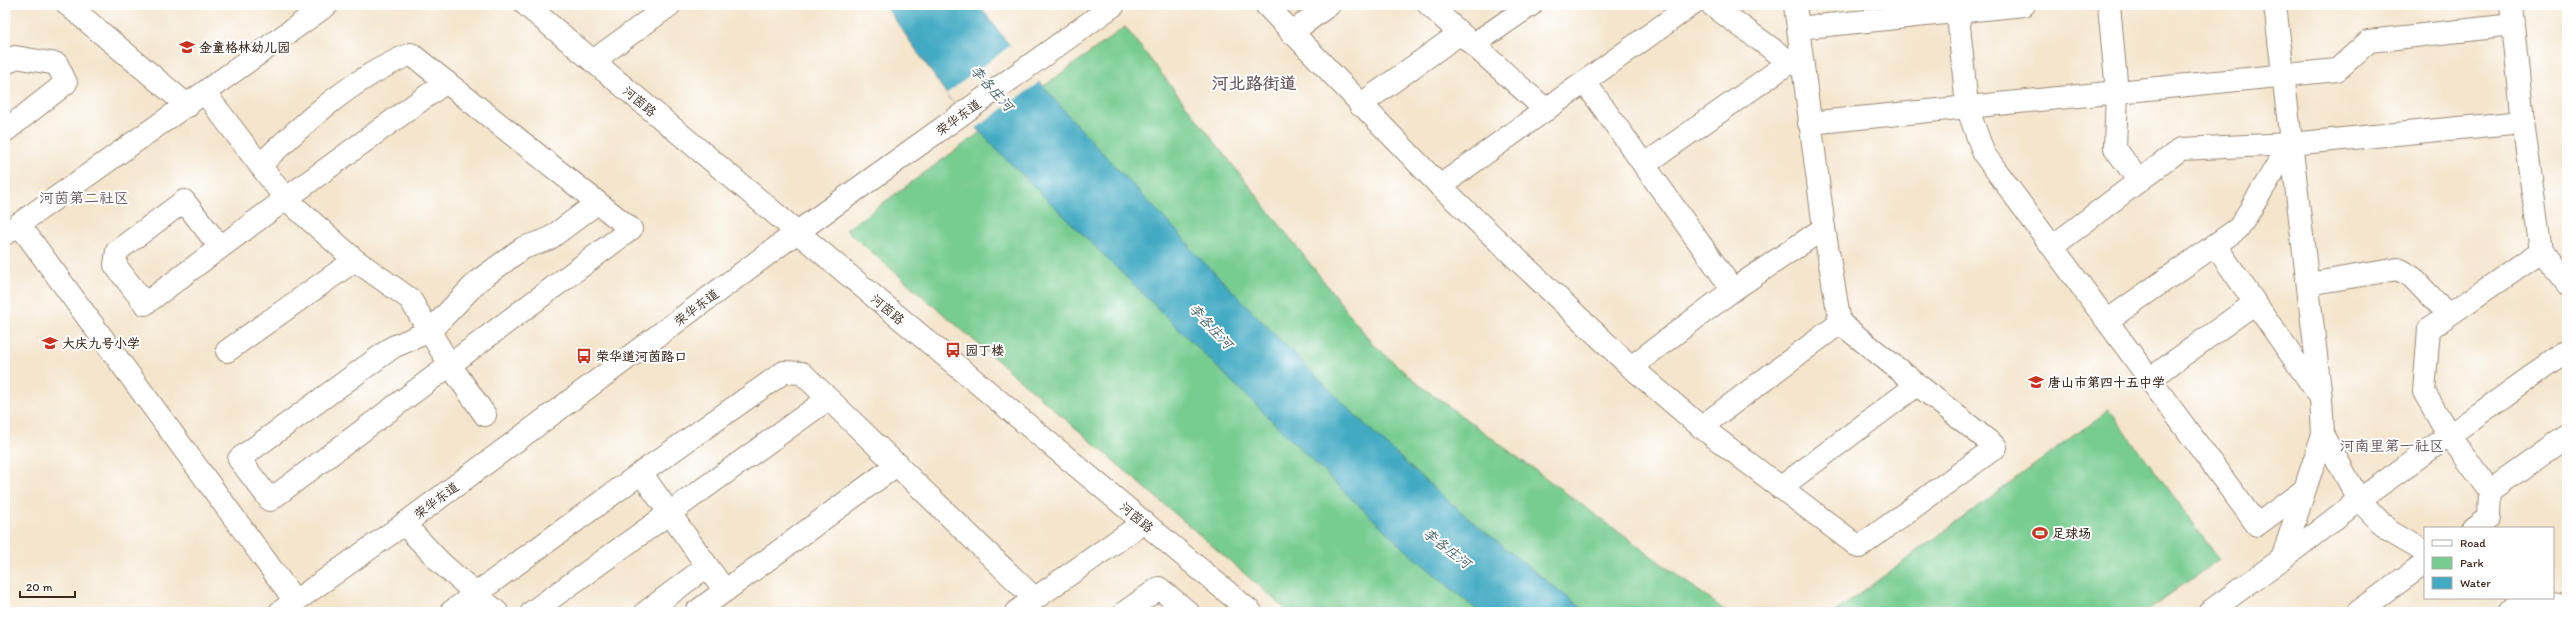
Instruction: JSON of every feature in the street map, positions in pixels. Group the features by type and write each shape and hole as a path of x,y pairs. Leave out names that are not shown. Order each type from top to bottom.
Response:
{"street":[{"path":"68,5 188,106"},
{"path":"288,606 12,229 188,106 327,5"},
{"name":"河茵路","path":"526,5 796,233 1251,612"},
{"path":"593,61 670,5"},
{"name":"荣华东道","path":"288,606 404,524 796,233 1114,5"},
{"path":"1266,5 1291,33 1440,186 1631,367 1701,427 1859,547 1996,447 1840,322 1824,228 1809,123 1796,65 1798,28 1795,5"},
{"path":"1291,33 1329,5"},
{"path":"1429,5 1546,110"},
{"path":"1360,104 1467,39 1531,5"},
{"path":"1440,186 1691,5"},
{"path":"1712,5 1796,65"},
{"path":"1798,28 1958,8 2024,5"},
{"path":"2108,5 2117,92 2115,148 2139,181"},
{"path":"2275,5 2282,76 2321,398 2323,434 2282,559"},
{"path":"1958,8 1967,107 1984,154 2108,320 2257,525 2304,490"},
{"path":"1809,123 2337,70 2370,41 2512,15 2523,122 2541,251 2567,285"},
{"path":"260,165 314,113 381,66 411,54 631,229 270,500 239,459 393,347 430,331 478,281 523,248 549,239 597,203"},
{"path":"5,64 15,57 58,64 66,83 5,131"},
{"path":"1644,165 1796,65"},
{"path":"220,247 184,201 117,251 115,264 145,304 285,198 446,82"},
{"path":"1585,82 1733,290"},
{"path":"206,93 285,198 355,260 410,299 450,365 485,414"},
{"path":"2053,246 2181,149 2290,144 2523,122"},
{"path":"2108,320 2239,228 2290,144"},
{"path":"1631,367 1733,290 1824,228"},
{"path":"2215,245 2321,398"},
{"path":"2475,527 2489,517 2490,491 2449,435 2424,392 2429,329 2541,251"},
{"path":"227,351 355,260"},
{"path":"2308,284 2398,269 2412,277 2448,315"},
{"path":"2150,379 2255,303"},
{"path":"1701,427 1840,322"},
{"path":"2209,612 2282,559 2359,500 2567,351"},
{"path":"452,612 641,473 784,372 802,374 898,464 1034,598"},
{"path":"1780,488 1917,385"},
{"path":"532,612 828,399"},
{"path":"2323,434 2359,500 2389,531 2424,551"},
{"path":"2490,491 2567,436"},
{"path":"696,612 898,464"},
{"path":"641,473 724,591"},
{"path":"1016,612 1144,522"},
{"path":"404,524 442,564 497,612"},
{"path":"2358,612 2424,564"},
{"path":"646,612 707,566"},
{"path":"1125,612 1159,588 1188,612"},
{"path":"676,590 692,612"},
{"path":"2508,612 2524,599 2567,607"}],"green space":[{"path":"1125,27 1372,343 1417,383 1727,612 1289,612 846,230"},
{"path":"2109,410 2219,559 2145,612 1835,612"}],"water":[{"name":"李各庄河","path":"885,5 979,5 1028,69 1081,129 1191,246 1188,246 1330,390 1388,447 1459,510 1522,562 1587,612 1479,612 1407,551 1334,482 998,151 950,99"}],"pier":[{"path":"1011,45 1041,81 975,129 946,94"}],"place":[{"name":"金童格林幼儿园","path":"187,47"},
{"name":"大庆九号小学","path":"50,343"},
{"name":"园丁楼","path":"953,350"},
{"name":"荣华道河茵路口","path":"584,356"},
{"name":"唐山市第四十五中学","path":"2036,382"},
{"name":"足球场","path":"2040,533"}],"district":[{"name":"河北路街道","path":"1254,83"},
{"name":"河茵第二社区","path":"84,198"},
{"name":"河南里第一社区","path":"2392,446"}]}
